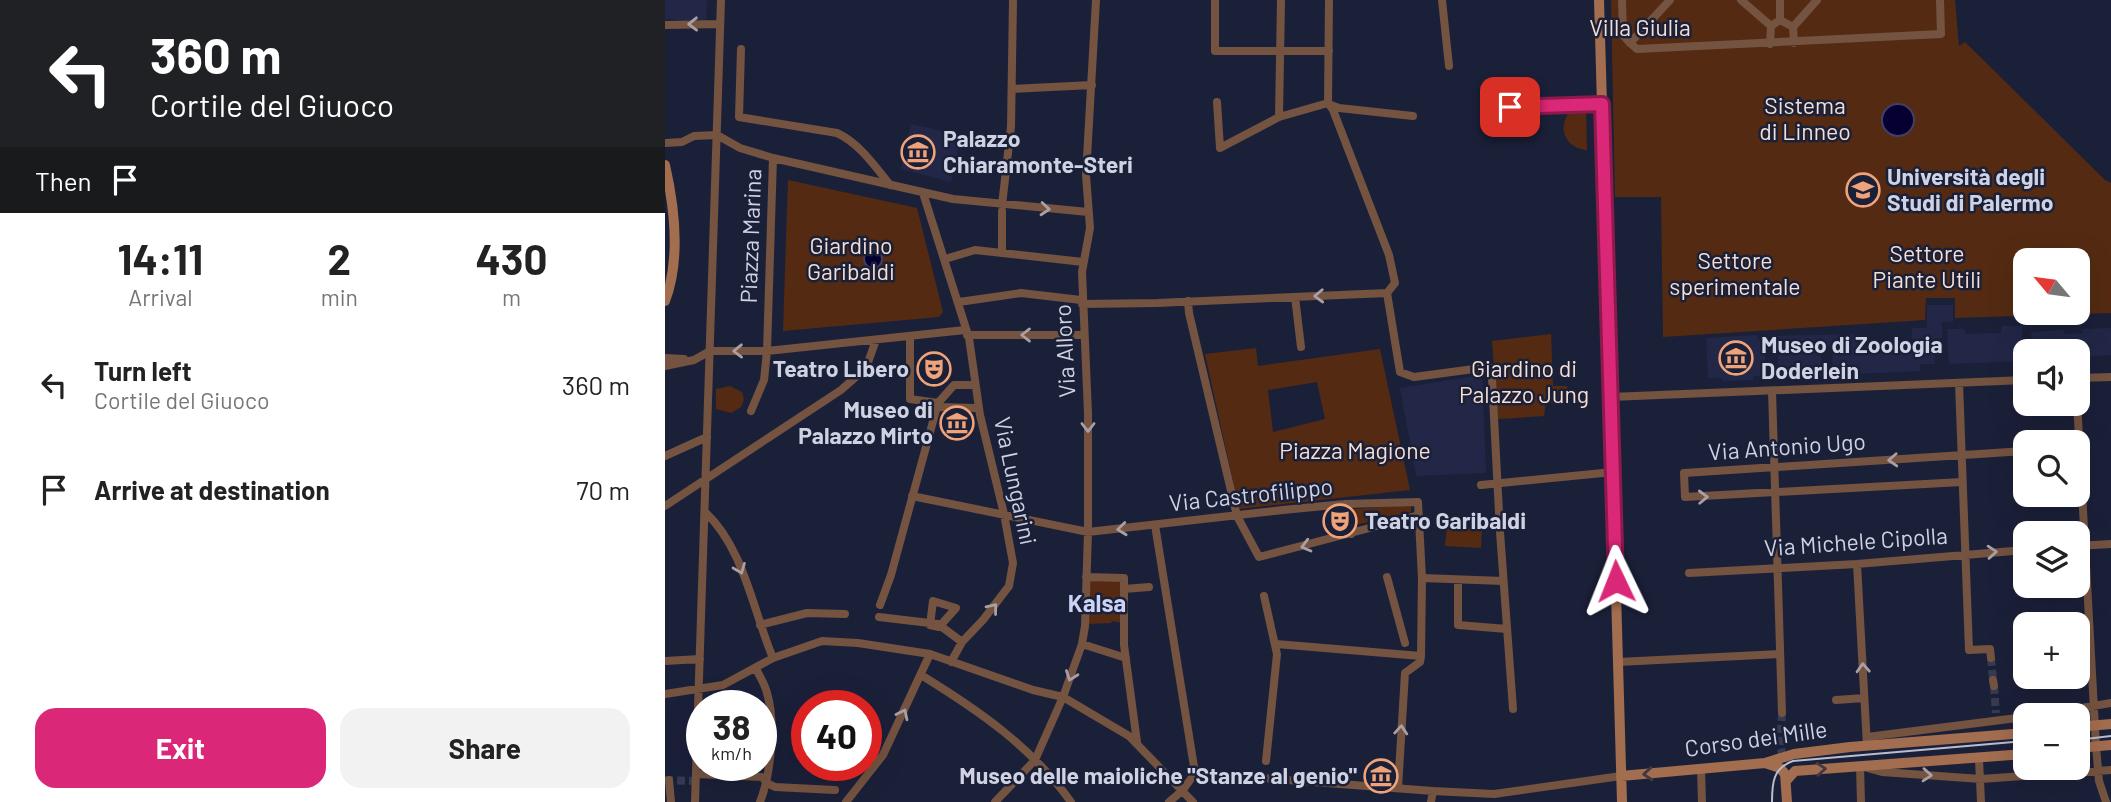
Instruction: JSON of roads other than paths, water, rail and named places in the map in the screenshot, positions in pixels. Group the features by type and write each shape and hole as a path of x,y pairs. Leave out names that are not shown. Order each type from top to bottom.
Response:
{"street":[{"path":"723,0 720,24 699,690 723,685 773,659 822,642 858,643 930,654 1033,690 1063,697 1137,743 1193,802"},
{"path":"1002,251 1002,208 1011,127 1013,0"},
{"name":"Via Alloro","path":"995,802 1035,760 1063,697 1082,644 1085,626 1089,532 1088,413 1082,302 1083,262 1090,228 1086,172 1096,0"},
{"path":"1279,117 1281,0"},
{"path":"1329,0 1328,103 1389,255 1395,283 1387,293 1400,372 1414,377 1489,367 1492,379 1513,709"},
{"path":"1442,0 1449,66"},
{"path":"1599,0 1622,802"},
{"path":"1622,0 1623,35 1637,49 1941,34 1940,0"},
{"path":"1630,43 1670,0"},
{"path":"1741,0 1771,26"},
{"path":"1780,0 1780,20"},
{"path":"1794,43 1793,27 1817,0"},
{"path":"1213,1 1216,51 1329,51"},
{"path":"1771,26 1780,20"},
{"path":"1780,20 1793,27"},
{"path":"665,25 720,24"},
{"path":"1770,44 1771,26"},
{"path":"741,49 739,117 845,137 864,153 890,185"},
{"path":"1012,89 1092,85"},
{"path":"1217,102 1220,148 1279,117 1328,103 1339,108 1413,116"},
{"path":"1510,107 1602,104"},
{"path":"665,143 682,142 694,136 717,135 740,148 773,158"},
{"name":"Piazza Marina","path":"751,411 764,380 767,351 773,158 1002,208 1088,212"},
{"path":"665,165 674,219 673,272 665,301"},
{"path":"923,192 960,305 966,333"},
{"path":"945,259 975,250 1083,262"},
{"path":"960,305 1021,293 1082,302 1188,301 1387,293"},
{"path":"1295,297 1301,347"},
{"path":"1188,301 1237,516 1259,557 1419,515 1422,578 1421,656 1420,662 1405,673 1398,788"},
{"path":"665,366 694,360 710,351 767,351 909,336 966,333 1084,335"},
{"name":"Via Lungarini","path":"951,662 962,642 992,610 1009,586 1013,563 966,333"},
{"path":"909,336 910,399 965,412 975,408"},
{"path":"665,506 841,390 866,368 876,340"},
{"path":"665,358 694,360"},
{"path":"2090,378 2111,377"},
{"path":"1611,397 2013,381"},
{"path":"1959,383 1969,650 1990,649 1991,658"},
{"path":"880,605 939,405 954,385 975,385"},
{"path":"1772,391 1782,713"},
{"path":"665,456 707,437"},
{"name":"Via Antonio Ugo","path":"1962,482 1685,498 1684,473 2013,453"},
{"path":"1481,485 1613,472"},
{"name":"Via Castrofilippo","path":"912,496 1089,532 1345,505 1418,502 1419,515"},
{"path":"1345,505 1351,534"},
{"path":"705,512 719,525 737,562 773,659"},
{"path":"1155,525 1195,773 1183,790 1169,802"},
{"path":"2090,545 2111,544"},
{"name":"Via Michele Cipolla","path":"1689,573 1857,564 2013,551"},
{"path":"1857,564 1867,741"},
{"path":"1422,578 1458,580 1503,576"},
{"path":"1086,577 1124,578 1124,645 1137,743"},
{"path":"1387,577 1405,643"},
{"path":"1458,580 1458,625 1507,629"},
{"path":"1124,589 1149,587"},
{"path":"1264,596 1277,654 1265,770"},
{"path":"2085,598 2098,771 2106,802"},
{"path":"930,623 933,601 956,608 940,625"},
{"path":"760,625 807,613 845,614"},
{"path":"879,617 940,625 962,642"},
{"path":"1082,644 1126,658"},
{"path":"1276,644 1421,656"},
{"path":"846,802 883,755 930,654"},
{"path":"1618,662 1780,654"},
{"path":"665,661 700,659"},
{"path":"756,668 767,693 770,719 767,783 760,802"},
{"path":"921,676 999,726 1055,779 1071,802"},
{"path":"665,694 686,692"},
{"path":"1836,700 1864,698"},
{"path":"2090,706 2111,703"},
{"path":"1996,713 1996,723"},
{"name":"Corso dei Mille","path":"1195,773 1265,770 1494,798 1621,776 1765,763 1794,754 1867,741 2013,720"},
{"path":"2090,726 2111,724"},
{"name":"Corso dei Mille","path":"1867,741 2013,734"},
{"path":"2090,747 2111,745"},
{"name":"Corso dei Mille","path":"1787,780 1795,771 2013,755"},
{"path":"1979,759 1982,802"},
{"path":"1765,763 1781,769 1787,780 1787,802"},
{"path":"1860,766 1861,802"},
{"name":"Corso dei Mille","path":"1860,766 1882,772 1980,779 2111,770"},
{"path":"1701,769 1702,802"},
{"path":"669,780 671,802"},
{"path":"695,802 696,781"},
{"path":"767,783 775,787 835,790"},
{"path":"1431,802 1433,792"}],"tunnel":[{"path":"1991,658 1993,680"},
{"path":"1994,686 1996,713"},
{"path":"1782,713 1780,746 1783,757"},
{"path":"665,780 686,781"}],"tram line":[{"path":"2090,738 2111,736"},
{"path":"1772,802 1775,777 1781,768 1793,761 2013,742"}],"place":[{"name":"Palazzo Chiaramonte-Steri","path":"918,152"},
{"name":"Università degli Studi di Palermo","path":"1863,190"},
{"name":"Museo di Zoologia Doderlein","path":"1736,358"},
{"name":"Teatro Libero","path":"934,369"},
{"name":"Museo di Palazzo Mirto","path":"957,423"},
{"name":"Teatro Garibaldi","path":"1340,521"},
{"name":"Museo delle maioliche \"Stanze al genio\"","path":"1381,776"}],"district":[{"name":"Kalsa","path":"1097,604"}],"park label":[{"name":"Villa Giulia","path":"1640,28"},
{"name":"Sistema di Linneo","path":"1805,119"},
{"name":"Giardino Garibaldi","path":"851,259"},
{"name":"Settore Piante Utili","path":"1927,267"},
{"name":"Settore sperimentale","path":"1735,274"},
{"name":"Giardino di Palazzo Jung","path":"1524,382"},
{"name":"Piazza Magione","path":"1355,451"}]}
